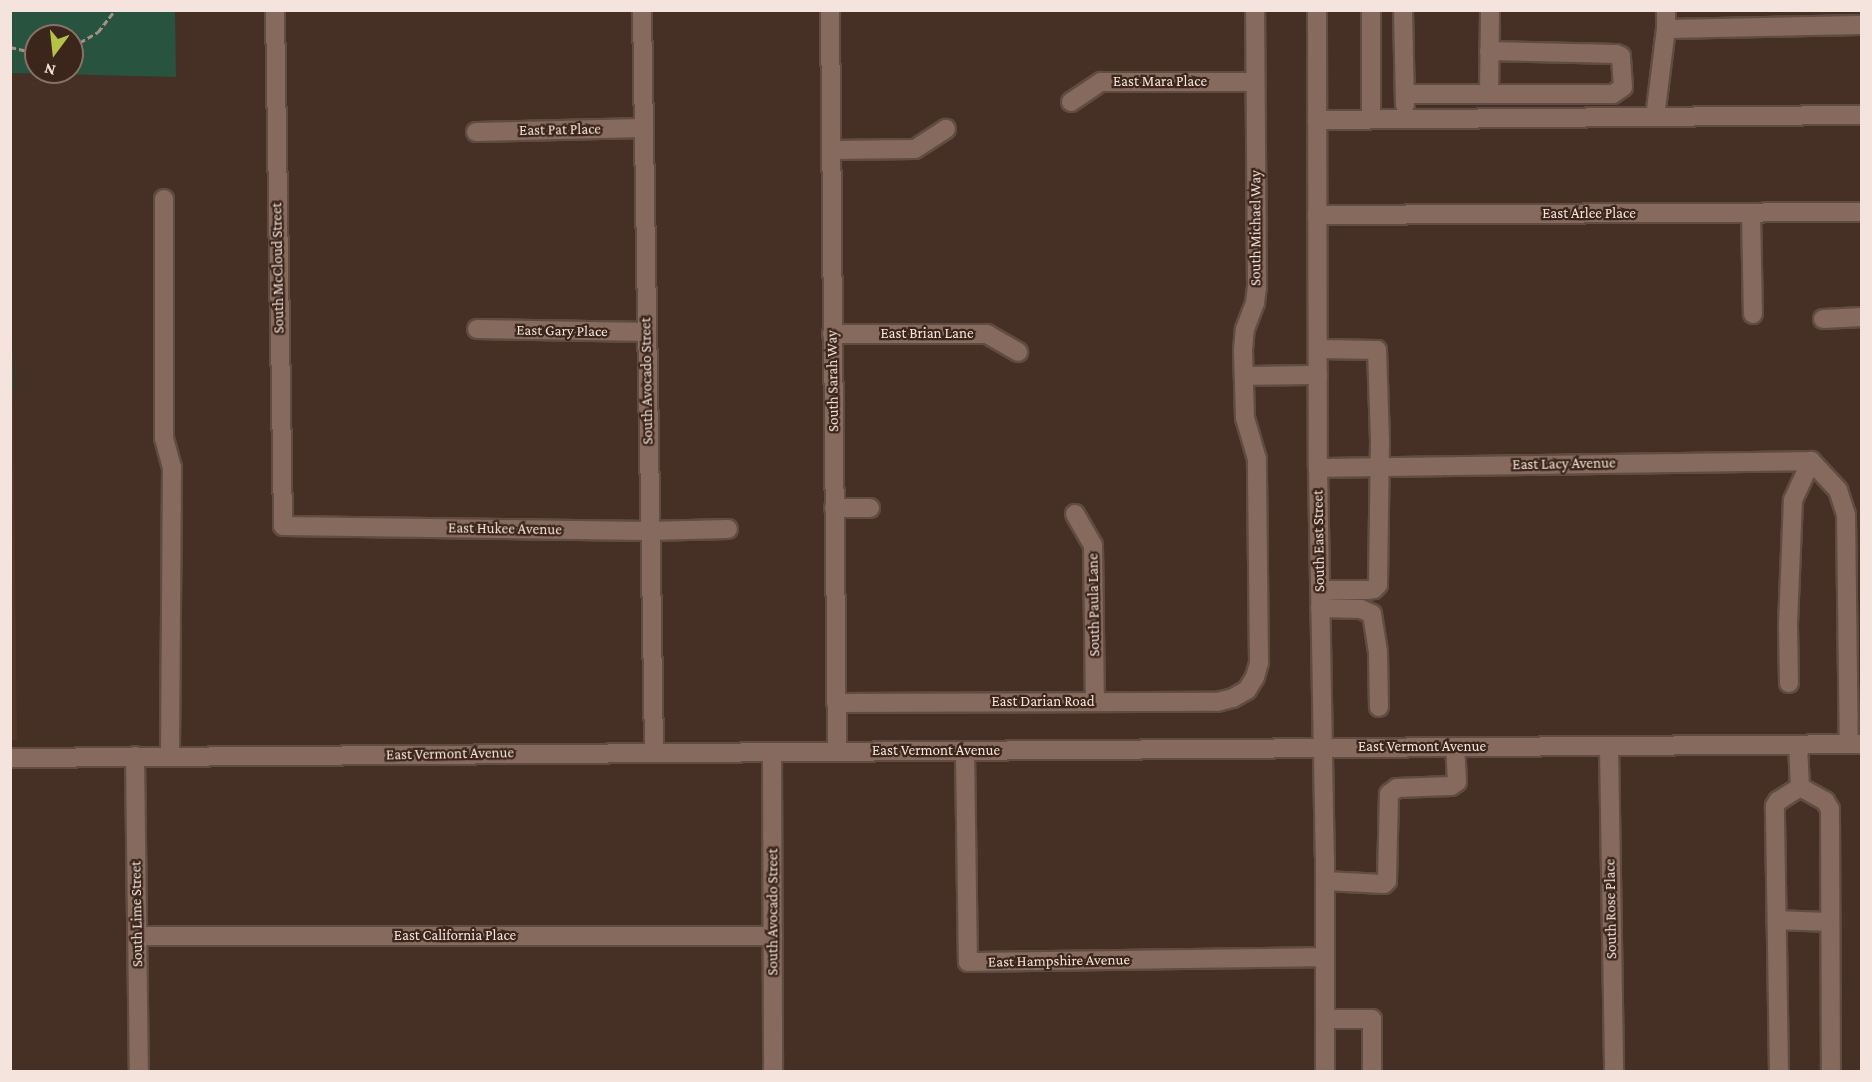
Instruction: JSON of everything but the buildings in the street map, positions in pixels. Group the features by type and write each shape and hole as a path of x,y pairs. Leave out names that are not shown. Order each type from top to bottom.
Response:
{"street":[{"name":"South McCloud Street","path":"274,10 283,526"},
{"name":"South Avocado Street","path":"642,10 654,752"},
{"name":"South Sarah Way","path":"830,10 837,751"},
{"name":"South Michael Way","path":"1247,690 1256,677 1259,663 1257,459 1245,418 1244,376 1245,329 1255,303 1257,287 1255,10"},
{"name":"South East Street","path":"1317,10 1318,468 1325,881 1325,1071"},
{"path":"1371,10 1371,119"},
{"path":"1403,10 1405,119"},
{"path":"1489,94 1490,10"},
{"path":"1656,117 1666,20 1825,18 1862,26"},
{"path":"1405,94 1613,94 1623,87 1623,62 1621,56 1616,54 1489,51"},
{"name":"East Mara Place","path":"1071,102 1101,81 1255,82"},
{"path":"1317,120 1862,115"},
{"name":"East Pat Place","path":"476,132 644,128"},
{"path":"831,150 915,149 946,129"},
{"path":"164,199 164,438 172,466 170,757"},
{"name":"East Arlee Place","path":"1317,215 1862,212"},
{"path":"1751,213 1753,314"},
{"path":"1823,319 1862,317"},
{"name":"East Gary Place","path":"477,329 647,332"},
{"name":"East Brian Lane","path":"832,334 987,334 1018,352"},
{"path":"1318,349 1377,350 1380,441 1378,585 1374,589 1320,599"},
{"path":"1244,376 1318,375"},
{"path":"1789,683 1788,624 1793,500 1811,461 1838,490 1846,514 1855,744"},
{"name":"East Lacy Avenue","path":"1318,468 1811,461"},
{"path":"834,508 870,508"},
{"name":"South Paula Lane","path":"1075,514 1093,545 1095,702"},
{"name":"East Hukee Avenue","path":"283,526 649,531 728,529"},
{"path":"1320,599 1372,614 1378,652 1379,707"},
{"name":"East Darian Road","path":"836,703 1217,702 1233,698 1247,690"},
{"name":"East Vermont Avenue","path":"10,758 1855,744"},
{"path":"1798,745 1800,787"},
{"name":"South Rose Place","path":"1609,746 1614,1071"},
{"path":"1325,881 1384,884 1387,881 1389,794 1397,788 1451,786 1457,782 1455,747"},
{"name":"East Hampshire Avenue","path":"964,752 968,962 1324,957"},
{"name":"South Avocado Street","path":"772,753 773,1071"},
{"name":"South Lime Street","path":"135,756 139,1071"},
{"path":"1779,1071 1775,806 1778,801 1800,787"},
{"path":"1800,787 1825,801 1830,808 1831,1071"},
{"path":"1777,920 1830,921"},
{"name":"East California Place","path":"137,936 774,936"},
{"path":"1325,1019 1372,1019 1372,1071"}],"path":[{"path":"84,40 99,32 115,10"}],"shaded area":[{"path":"13,394 17,740 11,740 10,395"}],"green space":[{"path":"11,10 175,11 176,77 84,75 84,24 24,24 24,73 11,73"},
{"path":"10,190 13,394 11,395 10,394"}]}
